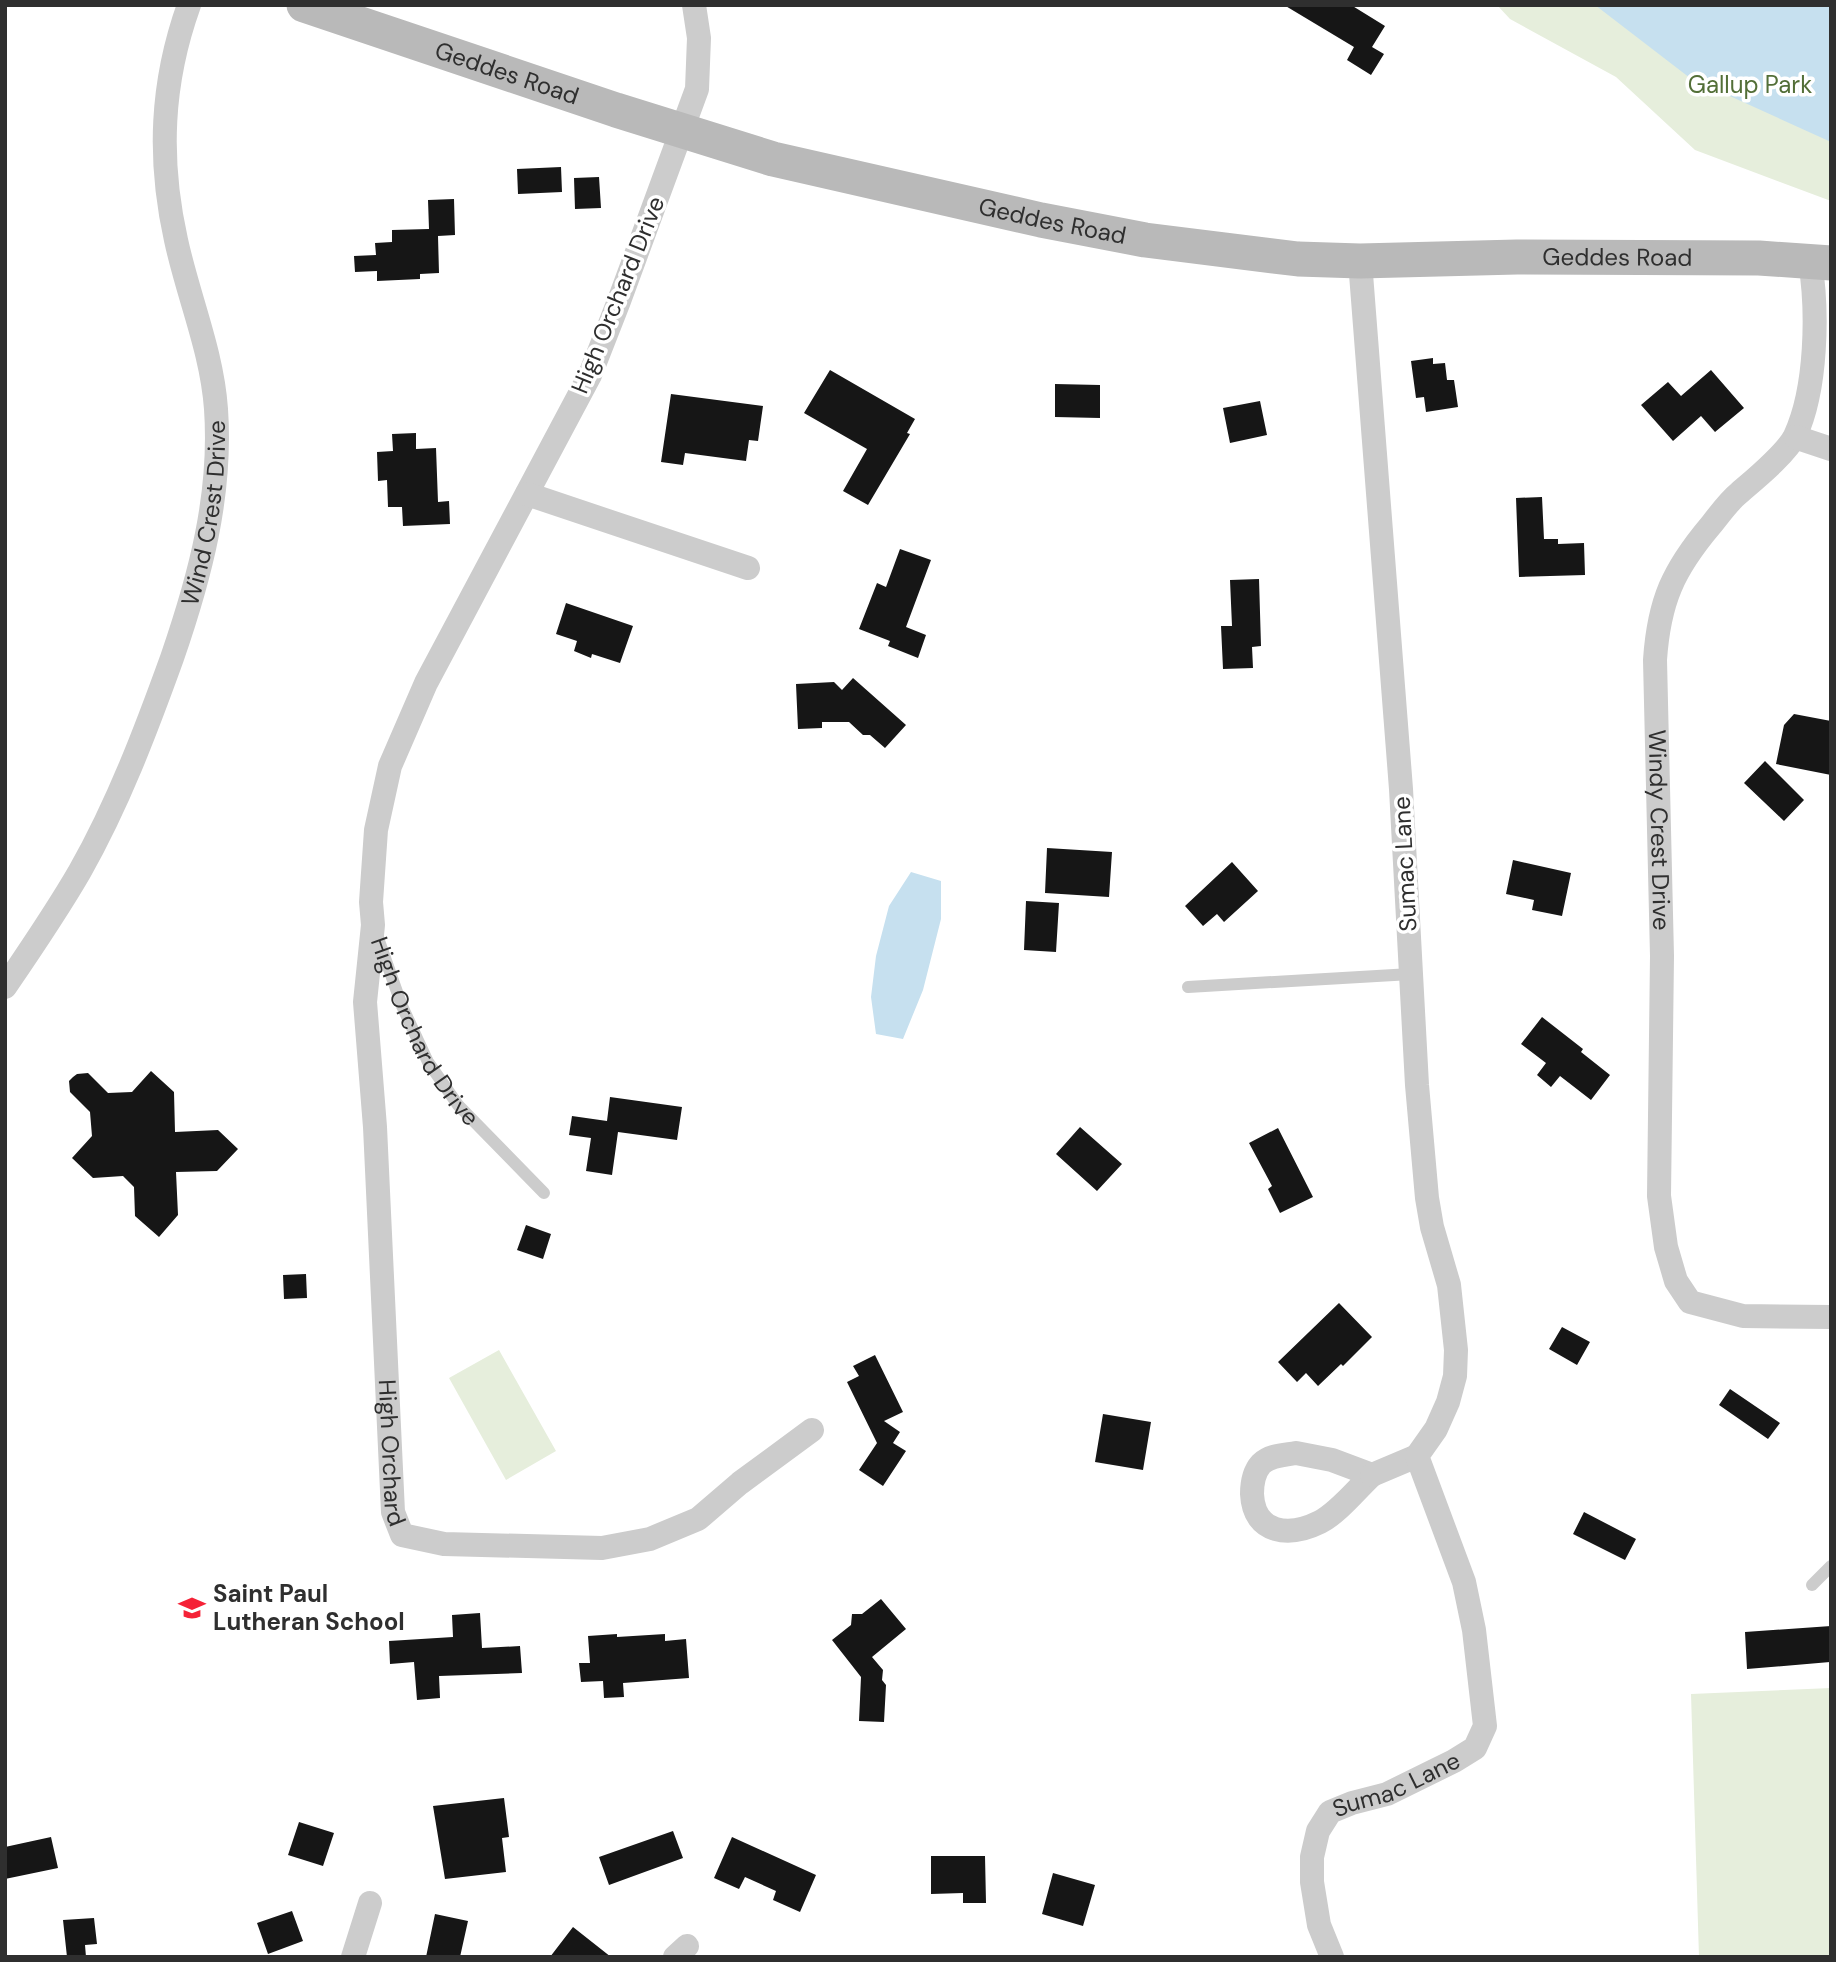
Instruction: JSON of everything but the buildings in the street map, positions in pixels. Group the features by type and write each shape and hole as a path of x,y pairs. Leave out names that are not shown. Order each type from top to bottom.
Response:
{"main road":[{"name":"Geddes Road","path":"304,5 616,110 773,159 1041,220 1210,250 1298,259 1360,261 1517,257 1759,258 1820,262"}],"street":[{"name":"Wind Crest Drive","path":"5,987 41,935 80,870 147,729 196,584 212,517 216,466 214,396 210,370 175,238 165,165 166,96 180,32 189,5"},
{"name":"High Orchard Drive","path":"373,925 371,902 376,830 390,766 426,682 590,375 697,89 699,38 694,5"},
{"name":"Sumac Lane","path":"1332,1957 1319,1925 1312,1882 1312,1857 1318,1831 1330,1812 1387,1794 1454,1761 1475,1748 1485,1726 1476,1643 1464,1582 1417,1456 1436,1429 1448,1402 1455,1376 1456,1350 1449,1285 1432,1227 1427,1198 1417,1085 1401,789 1360,261"},
{"name":"Windy Crest Drive","path":"1820,262 1815,294 1815,348 1807,395 1795,437 1766,469 1735,495 1688,552 1668,590 1657,628 1655,660 1662,956 1659,1196 1666,1247 1676,1281 1690,1302 1743,1316 1831,1317"},
{"path":"1795,437 1831,449"},
{"path":"527,494 748,568"},
{"name":"High Orchard","path":"373,925 365,1002 375,1127 393,1512 402,1535 444,1544 602,1548 650,1539 698,1519 740,1483 812,1430"},
{"path":"1372,1475 1322,1458 1296,1453 1278,1455 1262,1463 1254,1475 1253,1506 1258,1518 1266,1526 1281,1531 1300,1530 1331,1515 1372,1475 1417,1456"},
{"path":"353,1957 370,1903"}],"lane":[{"name":"High Orchard Drive","path":"373,925 401,1006 429,1062 458,1105 544,1193"},
{"path":"1188,987 1411,974"},
{"path":"1812,1585 1831,1566"}],"green space":[{"name":"Gallup Park","path":"1497,5 1831,5 1831,201 1695,150 1616,77 1510,19"},
{"path":"499,1350 556,1451 506,1480 449,1378"},
{"path":"1831,1688 1831,1957 1699,1957 1691,1694"}],"water":[{"path":"1595,5 1831,5 1831,142 1690,78"},
{"path":"911,872 941,881 941,919 923,990 903,1039 876,1034 871,997 876,956 889,906"}],"place":[{"name":"Saint Paul Lutheran School","path":"192,1608"}]}
